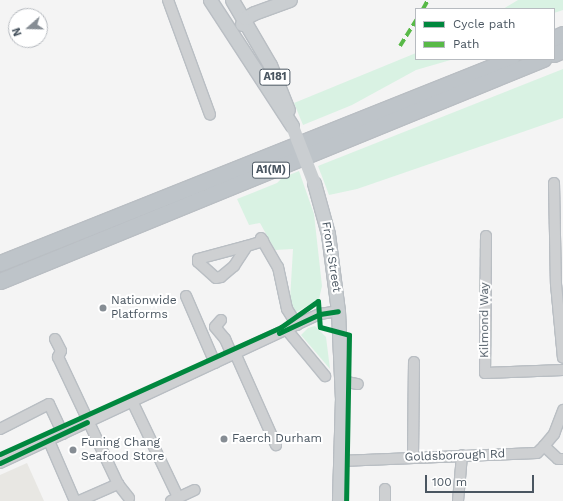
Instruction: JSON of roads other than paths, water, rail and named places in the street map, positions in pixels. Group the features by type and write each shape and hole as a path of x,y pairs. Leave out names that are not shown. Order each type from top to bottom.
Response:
{"highway":[{"name":"A1(M)","path":"0,263 508,60"},
{"name":"A1(M)","path":"0,281 541,60"}],"main road":[{"path":"210,0 268,87"},
{"path":"232,0 245,18 248,32"},
{"path":"245,18 290,0"},
{"path":"248,32 274,7"},
{"path":"230,29 248,32"},
{"name":"A181","path":"248,32 262,65 268,87 292,126"},
{"name":"A181","path":"248,32 283,95 292,126"},
{"name":"Front Street","path":"292,126 314,183 328,234 338,311 342,381 339,501"}],"street":[{"path":"168,0 210,115"},
{"path":"554,183 556,284 563,358"},
{"name":"Kilmond Way","path":"486,236 485,373 563,370"},
{"path":"247,246 262,240 280,271 287,309 297,325"},
{"path":"186,296 215,362"},
{"path":"0,463 320,314 338,311"},
{"path":"221,320 215,327 225,339 233,354 276,445"},
{"path":"287,330 325,376"},
{"path":"55,339 61,351 58,357 88,422 118,484 129,498"},
{"path":"413,457 414,362"},
{"path":"342,381 358,384"},
{"path":"132,401 175,499 195,490"},
{"path":"0,429 49,404 64,434"},
{"path":"563,410 554,434 544,446 558,458 563,459"},
{"path":"48,441 75,501"},
{"name":"Goldsborough Rd","path":"340,461 537,453 544,446"},
{"path":"458,501 462,455"},
{"path":"79,501 118,484"},
{"path":"385,501 386,489"}],"place":[{"name":"Nationwide Platforms","path":"103,308"},
{"name":"Faerch Durham","path":"224,439"},
{"name":"Funing Chang Seafood Store","path":"73,450"}]}
